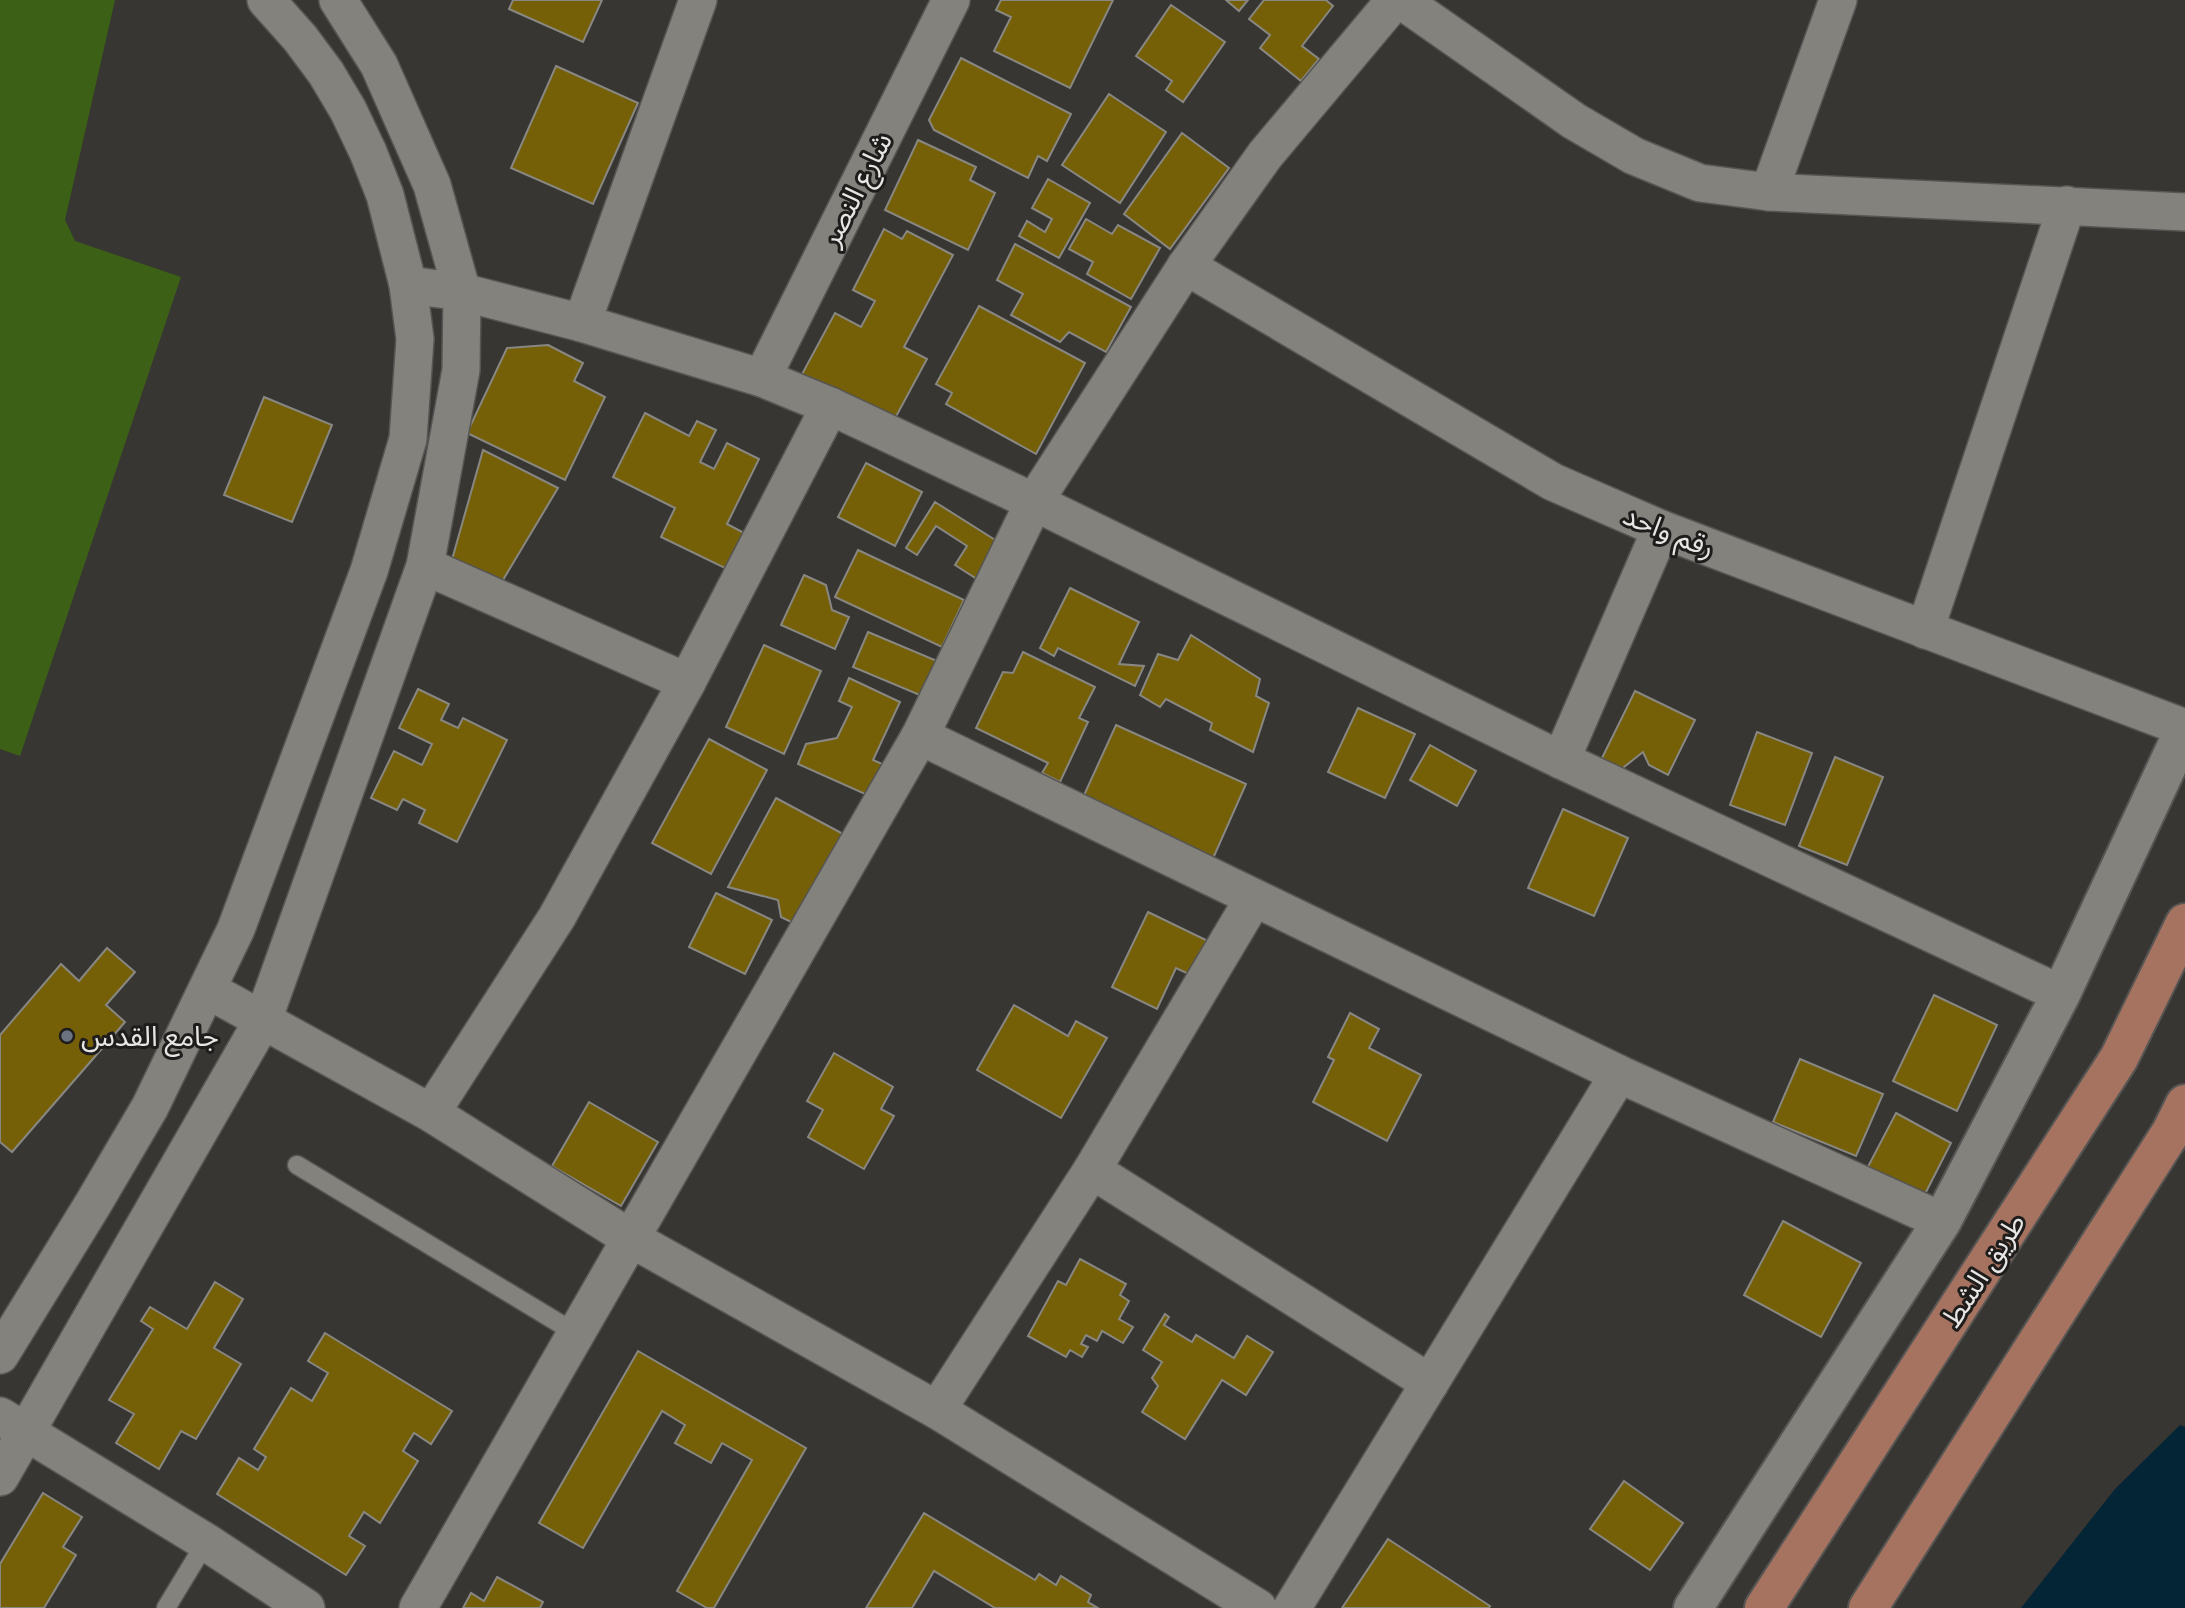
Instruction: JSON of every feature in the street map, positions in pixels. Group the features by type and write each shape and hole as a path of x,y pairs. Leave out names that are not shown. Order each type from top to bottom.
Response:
{"main road":[{"name":"طريق الشط","path":"1764,1608 2119,1058 2185,923"},
{"path":"1868,1608 2171,1132 2185,1104"}],"street":[{"path":"0,1355 150,1107 236,929 369,571 408,439 415,339 408,285 385,195 348,110 326,73 300,38 266,0"},
{"path":"0,1477 13,1425 262,1020 425,566 461,370 462,292 432,185 379,65 338,0"},
{"path":"582,323 698,0"},
{"name":"شارع النصر","path":"762,378 951,0"},
{"path":"418,1608 919,736 1034,502 1186,266 1265,155 1395,0"},
{"path":"1401,0 1574,121 1634,156 1700,183 1769,192 2185,212"},
{"path":"1769,192 1838,0"},
{"path":"1925,630 2067,205"},
{"name":"رقم واحد","path":"1186,266 1553,482 1661,529 2185,728"},
{"path":"408,285 462,292 582,323 762,378 830,406 1034,502 1561,760 2061,994"},
{"path":"431,1113 556,917 687,682 830,406"},
{"path":"1561,760 1661,529"},
{"path":"425,566 687,682"},
{"path":"1693,1608 1942,1221 2061,994 2185,728"},
{"path":"919,736 1619,1074 1942,1221"},
{"path":"937,1410 1092,1170 1254,898"},
{"path":"208,990 431,1113 630,1238 937,1410 1258,1608"},
{"path":"1292,1608 1619,1074"},
{"path":"1092,1170 1430,1383"},
{"path":"13,1425 206,1542 306,1608"}],"lane":[{"path":"297,1165 577,1334"},
{"path":"166,1608 206,1542"}],"green space":[{"path":"0,0 115,0 65,220 75,241 181,277 20,756 0,749"}],"water":[{"path":"2180,1425 2185,1427 2185,1608 2021,1608 2115,1489"}],"building":[{"path":"513,0 602,0 583,42 509,9"},
{"path":"1001,0 1113,0 1070,88 994,51 1011,17 996,10"},
{"path":"1226,0 1248,0 1239,11"},
{"path":"1264,0 1326,0 1333,6 1302,46 1319,59 1301,81 1260,48 1270,35 1249,19"},
{"path":"1171,5 1225,42 1183,102 1166,90 1172,81 1136,56"},
{"path":"961,58 1071,114 1047,161 1038,156 1028,178 934,130 929,120"},
{"path":"556,66 638,103 593,204 511,168"},
{"path":"1109,94 1166,132 1120,203 1062,165"},
{"path":"1182,133 1229,168 1170,249 1124,214"},
{"path":"918,140 976,167 970,180 995,193 968,250 885,210"},
{"path":"1048,179 1090,203 1059,258 1019,236 1027,221 1045,232 1052,219 1032,208"},
{"path":"1086,219 1112,234 1118,225 1160,248 1131,299 1087,274 1093,262 1069,249"},
{"path":"884,229 902,239 907,231 953,255 904,347 927,359 892,424 801,376 835,313 861,327 875,301 853,290"},
{"path":"1015,244 1131,307 1106,352 1069,332 1060,342 1011,315 1023,294 997,280"},
{"path":"979,306 1085,363 1036,454 946,404 952,393 936,384"},
{"path":"548,345 583,363 574,381 605,397 565,480 467,433 507,348"},
{"path":"264,397 332,425 292,522 224,495"},
{"path":"645,413 689,436 697,421 716,430 700,462 714,469 727,443 759,459 727,524 746,534 729,570 661,537 675,508 613,477"},
{"path":"483,450 558,488 500,585 451,563"},
{"path":"866,463 922,492 895,546 838,517"},
{"path":"935,502 1000,543 977,579 955,565 967,546 936,526 917,555 906,548"},
{"path":"858,550 964,600 942,647 835,597"},
{"path":"804,575 826,585 832,610 849,617 835,649 781,625"},
{"path":"1070,588 1139,622 1119,664 1144,666 1135,686 1058,648 1054,656 1040,648"},
{"path":"868,632 937,661 922,696 853,667"},
{"path":"1191,635 1260,679 1256,696 1269,703 1253,752 1210,730 1212,723 1166,699 1160,707 1140,695 1158,654 1178,660"},
{"path":"764,645 821,671 784,754 726,727"},
{"path":"1023,652 1095,687 1079,718 1088,722 1060,782 1042,773 1048,763 976,728 1003,672 1013,673"},
{"path":"849,678 900,702 873,760 889,767 874,798 798,764 806,744 837,738 852,707 839,701"},
{"path":"418,689 449,704 441,720 458,728 463,718 507,740 457,842 419,823 425,810 403,799 397,810 371,798 394,751 422,765 432,744 399,728"},
{"path":"1635,691 1695,720 1668,775 1649,765 1643,752 1619,771 1600,762"},
{"path":"1358,708 1415,734 1385,798 1328,772"},
{"path":"1116,725 1246,784 1211,863 1080,804"},
{"path":"1757,732 1812,753 1785,825 1730,805"},
{"path":"709,739 767,770 711,874 652,843"},
{"path":"1430,745 1476,771 1457,806 1410,780"},
{"path":"1835,757 1883,777 1847,865 1799,846"},
{"path":"776,798 845,835 797,925 781,917 778,900 728,887"},
{"path":"1563,809 1628,838 1594,916 1528,888"},
{"path":"716,893 772,920 745,974 689,947"},
{"path":"1148,912 1210,942 1193,976 1176,968 1157,1009 1112,987"},
{"path":"107,948 135,972 106,1005 125,1022 12,1152 0,1142 0,1035 61,964 79,981"},
{"path":"1934,995 1997,1025 1957,1111 1893,1081"},
{"path":"1014,1005 1068,1036 1076,1021 1107,1038 1061,1118 977,1070"},
{"path":"1350,1013 1379,1029 1369,1048 1421,1075 1387,1141 1313,1102 1334,1060 1328,1057"},
{"path":"834,1053 893,1087 881,1109 894,1116 864,1169 808,1137 823,1110 807,1101"},
{"path":"1800,1059 1883,1094 1856,1156 1773,1122"},
{"path":"589,1102 658,1142 621,1206 552,1166"},
{"path":"1896,1113 1951,1143 1925,1194 1861,1180"},
{"path":"1783,1221 1861,1263 1821,1337 1744,1295"},
{"path":"1080,1259 1126,1284 1120,1295 1129,1301 1119,1319 1133,1327 1123,1343 1102,1331 1097,1341 1086,1335 1081,1344 1088,1347 1082,1357 1070,1350 1066,1357 1028,1336 1058,1281 1066,1285"},
{"path":"215,1282 243,1299 214,1348 241,1364 196,1439 181,1431 159,1469 116,1443 134,1414 109,1400 153,1329 141,1321 150,1307 187,1329"},
{"path":"1165,1314 1169,1317 1164,1325 1192,1342 1196,1335 1234,1358 1247,1336 1273,1352 1246,1395 1222,1380 1185,1439 1142,1412 1158,1386 1152,1378 1162,1362 1143,1350"},
{"path":"325,1333 452,1411 431,1444 414,1433 403,1451 418,1461 380,1523 364,1512 349,1536 365,1546 346,1575 217,1494 239,1458 258,1470 266,1457 254,1449 291,1388 312,1401 328,1373 308,1361"},
{"path":"638,1351 806,1448 714,1608 707,1608 677,1591 752,1460 722,1443 711,1463 675,1443 685,1425 662,1411 583,1548 539,1523"},
{"path":"1624,1481 1683,1523 1650,1570 1590,1529"},
{"path":"43,1493 82,1517 63,1547 76,1555 44,1608 0,1608 0,1564"},
{"path":"924,1513 1035,1580 1039,1574 1056,1585 1061,1576 1091,1595 1088,1602 1098,1608 995,1608 934,1571 912,1608 866,1608"},
{"path":"1388,1539 1490,1606 1489,1608 1342,1608"},
{"path":"497,1577 543,1602 540,1608 463,1608 471,1593 484,1601"}],"place":[{"name":"جامع القدس","path":"67,1036"}]}
